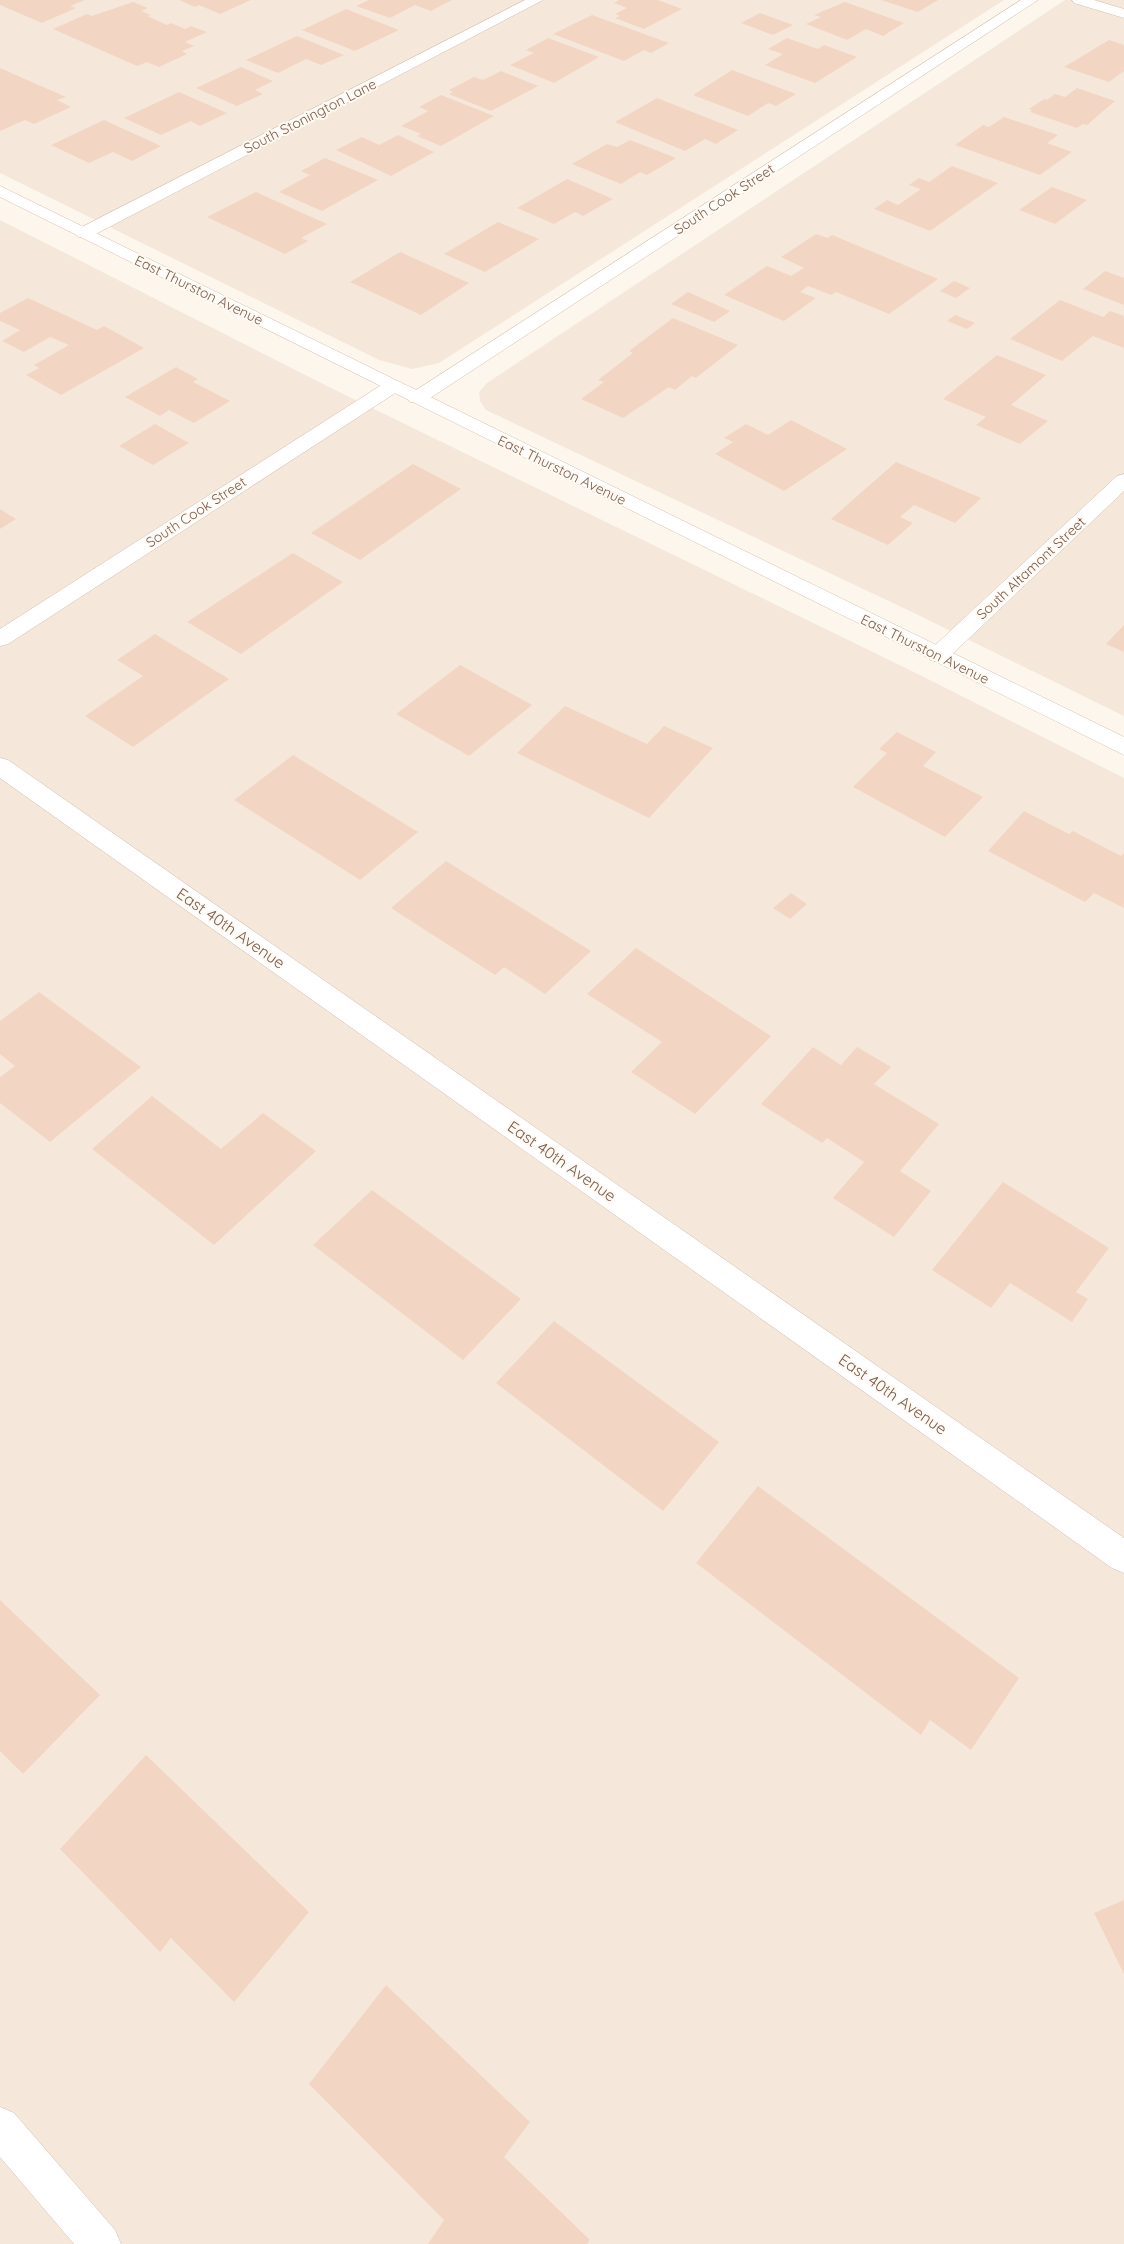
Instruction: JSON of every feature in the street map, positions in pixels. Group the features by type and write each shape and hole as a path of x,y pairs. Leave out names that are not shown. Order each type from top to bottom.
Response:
{"street":[{"name":"South Stonington Lane","path":"84,233 536,0"},
{"name":"South Cook Street","path":"417,398 1031,0"},
{"path":"1079,0 1124,14"},
{"name":"East Thurston Avenue","path":"0,191 1124,748"},
{"name":"South Cook Street","path":"0,639 393,386"},
{"name":"South Altamont Street","path":"938,655 1124,480"},
{"name":"East 40th Avenue","path":"0,766 1124,1557"},
{"path":"0,2127 100,2244"}],"shaded area":[{"path":"0,0 1004,0 439,363 412,369 379,360 0,173"},
{"path":"1065,0 1124,0 1124,716 914,613 486,410 480,401 479,392 487,383"},
{"path":"0,220 329,387 920,675 1124,778 1124,2244 0,2244"}],"building":[{"path":"0,0 85,0 70,6 76,8 42,23 0,5"},
{"path":"179,0 251,0 220,14 199,5 195,7"},
{"path":"369,0 452,0 431,11 415,5 390,18 356,6"},
{"path":"619,0 658,0 682,9 644,29 615,18 620,16 615,14 627,8 614,3"},
{"path":"881,0 938,0 918,12"},
{"path":"133,2 148,8 141,11 151,15 147,16 167,25 171,23 185,29 191,26 207,32 185,42 194,46 182,51 187,54 159,67 147,62 137,66 53,29 87,14 92,16"},
{"path":"845,2 904,23 883,36 866,29 847,40 806,24 821,17 814,15"},
{"path":"346,9 399,30 355,51 302,30"},
{"path":"760,13 793,25 773,35 741,23"},
{"path":"592,15 669,43 651,53 644,50 624,61 553,34"},
{"path":"297,36 344,55 321,65 306,59 278,73 246,60"},
{"path":"548,38 599,57 554,83 510,65 534,53 526,50"},
{"path":"787,38 818,49 824,45 857,57 815,83 765,65 783,54 768,49"},
{"path":"1109,40 1124,45 1124,71 1109,82 1064,67"},
{"path":"241,67 273,81 255,90 263,94 237,106 196,88"},
{"path":"0,68 66,97 57,100 71,107 34,124 25,120 0,131"},
{"path":"732,70 796,94 776,106 768,103 748,116 693,95"},
{"path":"501,71 538,86 491,111 449,94 453,92 449,90 474,77 483,80"},
{"path":"1077,88 1115,101 1087,125 1083,124 1077,128 1030,112 1032,110 1029,109 1044,99 1047,100 1055,94 1065,97"},
{"path":"179,92 227,113 200,126 191,121 161,135 124,118"},
{"path":"441,95 494,116 441,146 417,136 421,134 401,126 428,111 419,107"},
{"path":"657,98 738,130 716,144 705,139 685,151 615,122"},
{"path":"1004,117 1058,135 1047,143 1072,152 1040,175 955,145 983,125 989,127"},
{"path":"104,120 161,146 132,161 113,152 89,163 51,145"},
{"path":"398,135 434,152 391,176 336,150 362,137 379,145"},
{"path":"630,140 676,158 647,175 640,172 621,184 572,164 607,144 617,147"},
{"path":"325,158 378,180 322,211 279,192 310,175 301,171"},
{"path":"952,166 998,183 930,231 874,209 887,200 898,205 921,189 909,185 919,178 929,182"},
{"path":"567,179 613,199 583,216 575,212 554,224 517,208"},
{"path":"1052,187 1087,200 1055,224 1019,210"},
{"path":"256,192 327,224 301,238 308,241 285,254 207,217"},
{"path":"498,222 539,239 485,272 444,254"},
{"path":"816,234 828,238 832,235 938,279 889,314 836,292 831,295 808,286 800,292 816,298 784,321 724,295 767,266 791,276 804,268 781,257"},
{"path":"400,252 469,283 421,315 350,282"},
{"path":"1105,271 1124,278 1124,305 1083,289"},
{"path":"954,281 970,288 956,298 940,291"},
{"path":"688,292 730,311 714,322 671,304"},
{"path":"28,298 97,330 104,326 144,348 61,395 26,375 39,368 34,365 69,345 50,337 24,352 2,341 20,330 0,321 0,313"},
{"path":"1060,300 1103,317 1110,311 1124,316 1124,348 1093,336 1062,361 1010,339"},
{"path":"955,315 975,323 967,329 947,321"},
{"path":"673,318 738,345 696,378 692,376 675,390 669,387 623,418 581,399 604,382 598,380 633,353 629,351"},
{"path":"997,355 1046,375 1011,405 1048,421 1020,444 976,425 986,417 943,399"},
{"path":"176,367 198,379 193,382 230,401 194,423 169,410 160,416 125,397"},
{"path":"791,420 847,449 784,491 715,454 733,442 724,438 746,424 768,435"},
{"path":"155,424 189,443 153,465 119,446"},
{"path":"896,462 981,498 955,523 914,505 900,517 913,523 888,545 831,519"},
{"path":"413,464 461,489 360,560 311,533"},
{"path":"0,509 16,519 0,529"},
{"path":"293,553 343,582 241,654 187,622"},
{"path":"1124,625 1124,652 1106,644"},
{"path":"155,634 229,679 133,747 85,716 143,676 117,660"},
{"path":"460,665 532,705 469,756 396,714"},
{"path":"565,706 647,744 664,726 713,748 649,818 517,753"},
{"path":"897,732 936,752 923,766 983,797 945,837 853,787 887,753 879,749"},
{"path":"293,755 418,832 360,880 234,800"},
{"path":"1024,811 1069,834 1073,831 1121,856 1124,853 1124,908 1094,893 1085,902 988,851"},
{"path":"446,861 591,951 545,994 504,967 495,975 391,908"},
{"path":"791,893 807,904 790,919 773,908"},
{"path":"636,948 771,1036 695,1114 631,1072 662,1042 587,994"},
{"path":"39,992 141,1067 50,1142 0,1103 0,1077 15,1066 0,1054 0,1021"},
{"path":"813,1047 841,1065 857,1047 891,1067 874,1084 939,1124 900,1171 931,1191 894,1237 833,1198 864,1162 827,1138 822,1143 761,1104"},
{"path":"152,1096 221,1149 263,1113 316,1151 214,1245 92,1149"},
{"path":"1003,1182 1109,1248 1076,1292 1088,1299 1072,1322 1010,1283 991,1308 932,1270"},
{"path":"372,1190 521,1299 463,1360 313,1245"},
{"path":"554,1321 719,1442 663,1511 496,1383"},
{"path":"758,1486 1019,1678 971,1750 930,1720 921,1735 696,1563"},
{"path":"0,1600 100,1695 23,1774 0,1751"},
{"path":"146,1755 309,1912 234,2002 171,1938 160,1952 60,1849"},
{"path":"1124,1900 1124,1974 1094,1913"},
{"path":"386,1985 530,2122 504,2157 590,2240 587,2244 428,2244 444,2220 309,2084"}]}
